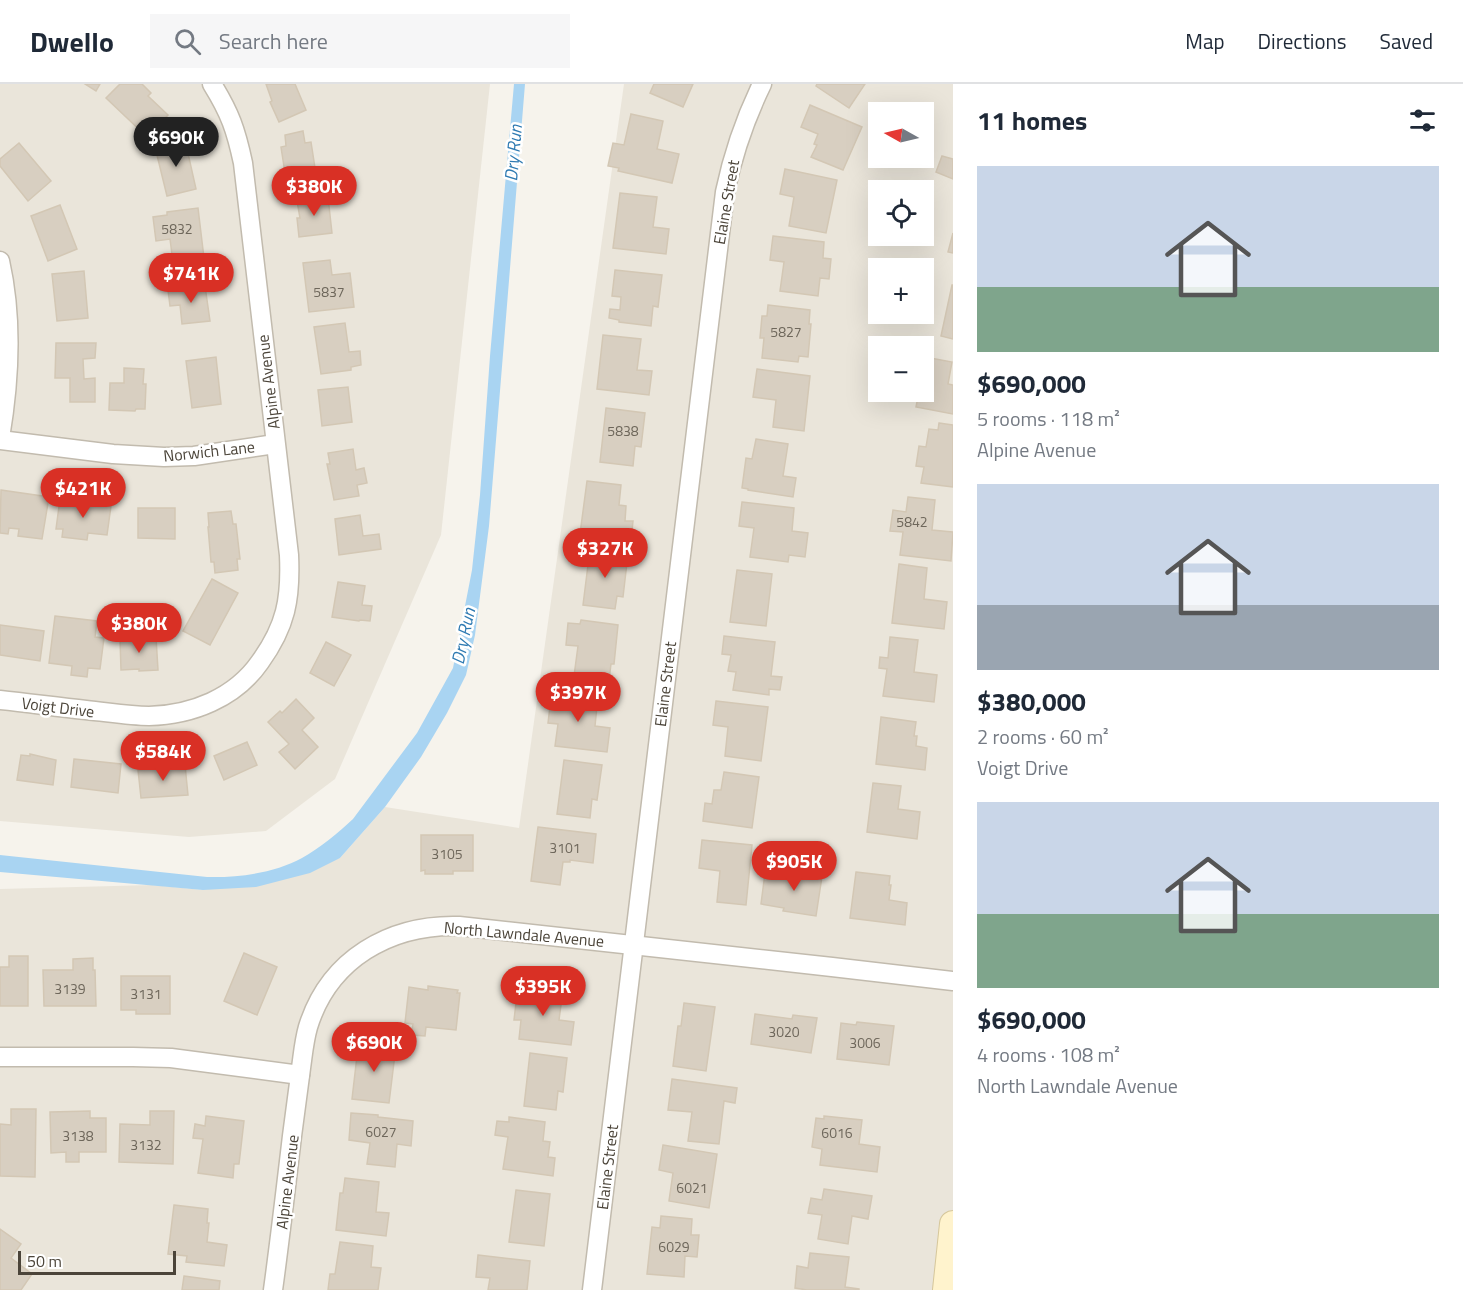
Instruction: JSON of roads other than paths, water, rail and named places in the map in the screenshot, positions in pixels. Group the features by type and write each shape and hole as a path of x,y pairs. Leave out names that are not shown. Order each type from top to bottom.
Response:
{"street":[{"name":"Alpine Avenue","path":"212,84 230,117 237,135 243,163 289,555 289,598 282,624 272,644 249,676"},
{"name":"Elaine Street","path":"592,1290 725,192 736,145 762,84"},
{"path":"0,261 7,296 9,345 0,439"},
{"name":"Norwich Lane","path":"0,439 113,454 164,457 275,444"},
{"name":"Voigt Drive","path":"0,700 128,715 159,715 206,705 225,695 249,676"},
{"name":"North Lawndale Avenue","path":"300,1075 309,1026 316,1008 328,987 344,967 358,954 393,936 420,928 459,926 953,981"},
{"path":"0,1057 171,1058 300,1075"},
{"name":"Alpine Avenue","path":"273,1290 300,1075"},
{"path":"946,1290 953,1224"}],"water":[{"name":"Dry Run","path":"514,84 525,84 489,526 475,635 466,675 421,757 385,807 340,858 310,873 256,887 203,890 0,872 0,855 207,877 231,877 280,867 316,850 353,819 417,733 453,668 472,570"}]}
